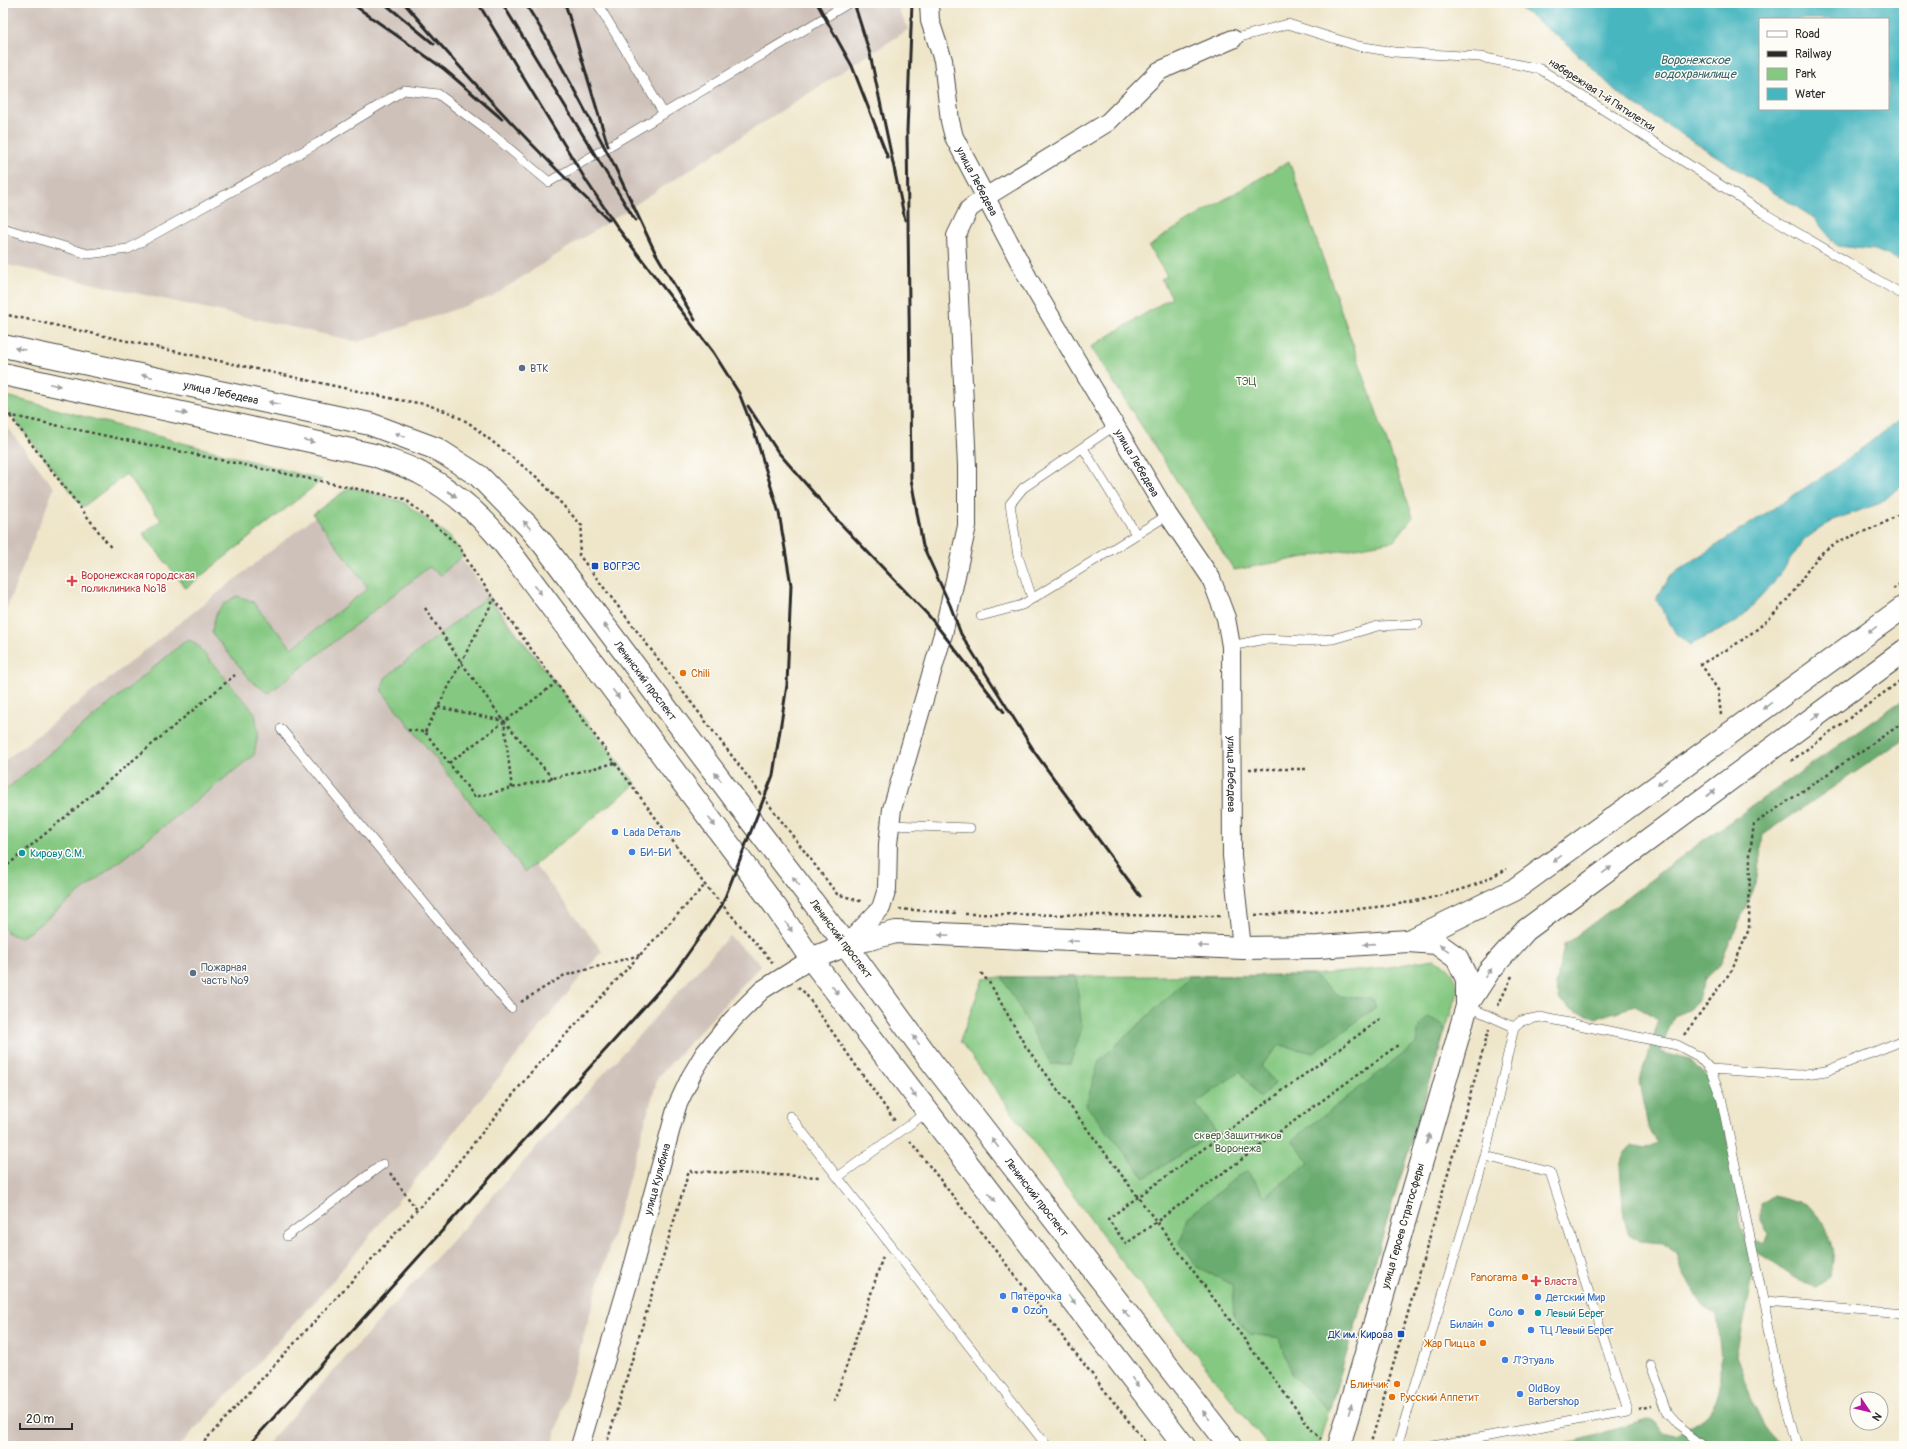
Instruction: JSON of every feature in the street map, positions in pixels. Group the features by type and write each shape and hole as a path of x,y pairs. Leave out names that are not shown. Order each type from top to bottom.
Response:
{"main road":[{"name":"улица Лебедева","path":"3,346 370,424 436,449"},
{"path":"3,374 374,455 420,472 460,498 489,526 775,906 811,959 1179,1444"},
{"name":"Ленинский проспект","path":"436,449 479,476 532,531 846,945 931,1061 1230,1446"},
{"path":"1408,941 1514,890 1904,607"},
{"path":"1466,1006 1489,971 1526,930 1904,651"},
{"path":"811,959 846,945 896,932 1242,948 1318,947 1408,941 1436,943 1457,958 1467,979 1466,1006"},
{"name":"улица Героев Стратосферы","path":"1331,1443 1466,1006"}],"street":[{"name":"улица Лебедева","path":"929,3 930,21 944,60 950,121 954,137 984,198 1028,278 1114,426 1168,515 1211,578 1226,618 1231,646 1232,856 1242,948"},
{"path":"846,945 881,908 886,889 892,809 950,605 967,526 967,466 956,236 969,209 984,198 1108,122 1159,72 1233,39"},
{"name":"улица Кулибина","path":"580,1446 633,1267 677,1106 704,1054 724,1031 762,990 785,977 811,959"}],"lane":[{"path":"597,3 664,114"},
{"path":"3,228 88,254 128,249 318,143 404,90 438,94 488,130 549,182 849,3"},
{"name":"набережная 1-й Пятилетки","path":"1233,39 1288,24 1358,46 1394,52 1480,57 1540,69 1767,215 1900,293"},
{"path":"1032,598 1018,556 1010,504 1023,488 1114,426"},
{"path":"1083,448 1136,534"},
{"path":"981,616 1022,605 1168,515"},
{"path":"1231,646 1266,639 1306,641 1333,639 1378,626 1418,624"},
{"path":"282,728 511,1008"},
{"path":"890,825 970,828"},
{"path":"1466,1006 1514,1027"},
{"path":"1397,1446 1485,1156 1514,1027 1521,1021 1540,1017 1677,1045 1698,1056 1710,1069 1721,1097 1777,1368 1798,1446"},
{"path":"1710,1069 1799,1075 1826,1071 1904,1040"},
{"path":"838,1178 927,1112"},
{"path":"790,1116 1047,1446"},
{"path":"1433,1446 1627,1411 1550,1172 1485,1156"},
{"path":"287,1236 383,1164"},
{"path":"1764,1302 1904,1313"},
{"path":"1650,1364 1668,1414 1676,1423 1707,1446"}],"path":[{"path":"3,314 383,397 426,404 451,413 469,422 539,479 582,526 579,555"},
{"path":"3,414 405,499 459,546 472,570 705,885 785,977 805,993 902,1130 1148,1446"},
{"path":"10,415 112,549"},
{"path":"1721,716 1718,690 1701,664 1737,645 1762,625 1787,600 1806,571 1824,551 1847,537 1876,527 1904,511"},
{"path":"425,732 494,599"},
{"path":"425,608 504,721 553,779"},
{"path":"3,869 235,675"},
{"path":"1789,762 1904,678"},
{"path":"449,763 556,682"},
{"path":"438,707 504,721"},
{"path":"504,721 512,789"},
{"path":"1677,1045 1732,970 1749,929 1750,853 1754,824 1904,722"},
{"path":"408,730 425,732 475,797 615,763"},
{"path":"1232,769 1308,769"},
{"path":"200,1446 438,1187 533,1070 705,885"},
{"path":"511,1008 563,976 640,955"},
{"path":"1370,1446 1493,1017 1515,971"},
{"path":"980,973 990,985 1026,1047 1155,1222 1312,1430 1331,1443"},
{"path":"1380,1019 1108,1219 1126,1244 1398,1045"},
{"path":"383,1164 417,1210"},
{"path":"606,1446 689,1171 838,1178"},
{"path":"834,1402 883,1254"},
{"path":"1627,1411 1663,1402"}],"shaded area":[{"path":"3,3 909,3 898,10 909,29 491,297 359,342 3,264"},
{"path":"3,427 8,428 54,488 3,617"},
{"path":"351,488 404,501 448,541 628,776 528,856 602,951 322,1294 179,1446 3,1446 3,762"},
{"path":"729,936 761,965 658,1077 552,1446 265,1446"}],"green space":[{"name":"ТЭЦ","path":"1289,161 1413,517 1394,541 1234,570 1091,347 1172,297 1161,279 1167,276 1149,247 1163,236"},
{"path":"3,395 322,480 186,588 143,534 161,520 126,474 83,507 3,405"},
{"path":"350,487 403,502 450,537 463,555 441,575 429,567 269,693 252,682 212,633 214,620 218,610 237,596 252,601 292,648 368,588 313,514"},
{"path":"487,597 636,784 525,872 382,691 385,678"},
{"path":"189,640 195,643 255,713 258,733 254,755 31,931 20,938 8,933 3,927 3,792 183,643"},
{"path":"1904,699 1904,739 1763,835 1756,884 1719,966 1705,979 1699,997 1689,1010 1674,1016 1660,1052 1690,1060 1709,1077 1720,1105 1737,1180 1740,1220 1745,1237 1764,1244 1768,1234 1761,1221 1761,1204 1774,1195 1807,1204 1824,1223 1833,1248 1830,1278 1817,1287 1808,1285 1791,1276 1768,1259 1751,1250 1752,1277 1736,1355 1750,1398 1763,1424 1781,1446 1558,1446 1647,1420 1655,1421 1663,1432 1676,1435 1707,1416 1715,1402 1721,1379 1716,1316 1702,1306 1683,1273 1677,1254 1663,1243 1639,1241 1629,1234 1624,1220 1620,1166 1623,1155 1631,1146 1645,1149 1658,1142 1648,1127 1639,1083 1659,1019 1635,1006 1596,1018 1576,1011 1560,1001 1556,985 1564,945 1701,842"},
{"name":"сквер Защитников Воронежа","path":"1433,959 1444,964 1453,973 1458,989 1318,1446 1268,1446 1116,1254 960,1041 983,979 1002,977 1312,975 1378,969"},
{"path":"1312,975 1340,996 1373,999 1376,1007 1314,1053 1280,1045 1260,1066 1276,1083 1260,1098 1240,1071 1196,1104 1216,1131 1145,1178 1086,1105 1099,1061 1191,976"},
{"path":"1002,977 1076,977 1082,1028 1070,1064 1051,1064"},
{"path":"1428,1017 1442,1024 1445,1031 1329,1411 1291,1374 1280,1338 1250,1334 1234,1318 1232,1285 1197,1267 1180,1243 1188,1217 1239,1175 1247,1172 1265,1196 1309,1163 1292,1140 1416,1044 1419,1026"}],"water":[{"name":"Воронежское водохранилище","path":"1513,3 1904,3 1904,262 1875,250 1837,246 1814,218 1620,95 1564,41"},
{"path":"1904,417 1904,483 1881,503 1833,520 1805,539 1772,585 1738,621 1690,645 1676,634 1656,599 1671,575 1831,471"}],"railway":[{"path":"351,3 444,69 502,119"},
{"path":"384,3 434,44"},
{"path":"404,3 453,59 555,168 609,220"},
{"path":"248,1446 673,975 722,905 773,775 787,685 791,585 779,513 755,434 739,393 713,352 620,231 587,182 478,3"},
{"path":"502,3 635,220"},
{"path":"525,3 546,37 613,163 655,252 695,320"},
{"path":"565,3 608,146"},
{"path":"817,3 852,66 888,158"},
{"path":"912,3 907,131 911,479 923,546 950,605 961,634 1033,749"},
{"path":"855,6 870,54 905,220"},
{"path":"748,406 778,452 839,522 929,616 1004,712"},
{"path":"1030,746 1140,896"}],"place":[{"name":"ВТК","path":"522,368"},
{"name":"ВОГРЭС","path":"595,566"},
{"name":"Воронежская городская поликлиника №18","path":"72,581"},
{"name":"Chili","path":"683,673"},
{"name":"Lada Dеталь","path":"615,832"},
{"name":"БИ-БИ","path":"632,852"},
{"name":"Кирову С.М.","path":"22,853"},
{"name":"Пожарная часть №9","path":"193,973"},
{"name":"Panorama","path":"1525,1277"},
{"name":"Власта","path":"1536,1281"},
{"name":"Пятёрочка","path":"1003,1296"},
{"name":"Детский Мир","path":"1538,1297"},
{"name":"Ozon","path":"1015,1310"},
{"name":"Соло","path":"1521,1312"},
{"name":"Левый Берег","path":"1538,1313"},
{"name":"Билайн","path":"1491,1324"},
{"name":"ТЦ Левый Берег","path":"1531,1330"},
{"name":"ДК им. Кирова","path":"1401,1334"},
{"name":"Жар Пицца","path":"1483,1343"},
{"name":"Л'Этуаль","path":"1505,1360"},
{"name":"Блинчик","path":"1397,1384"},
{"name":"OldBoy Barbershop","path":"1520,1394"},
{"name":"Русский Аппетит","path":"1392,1397"}]}
